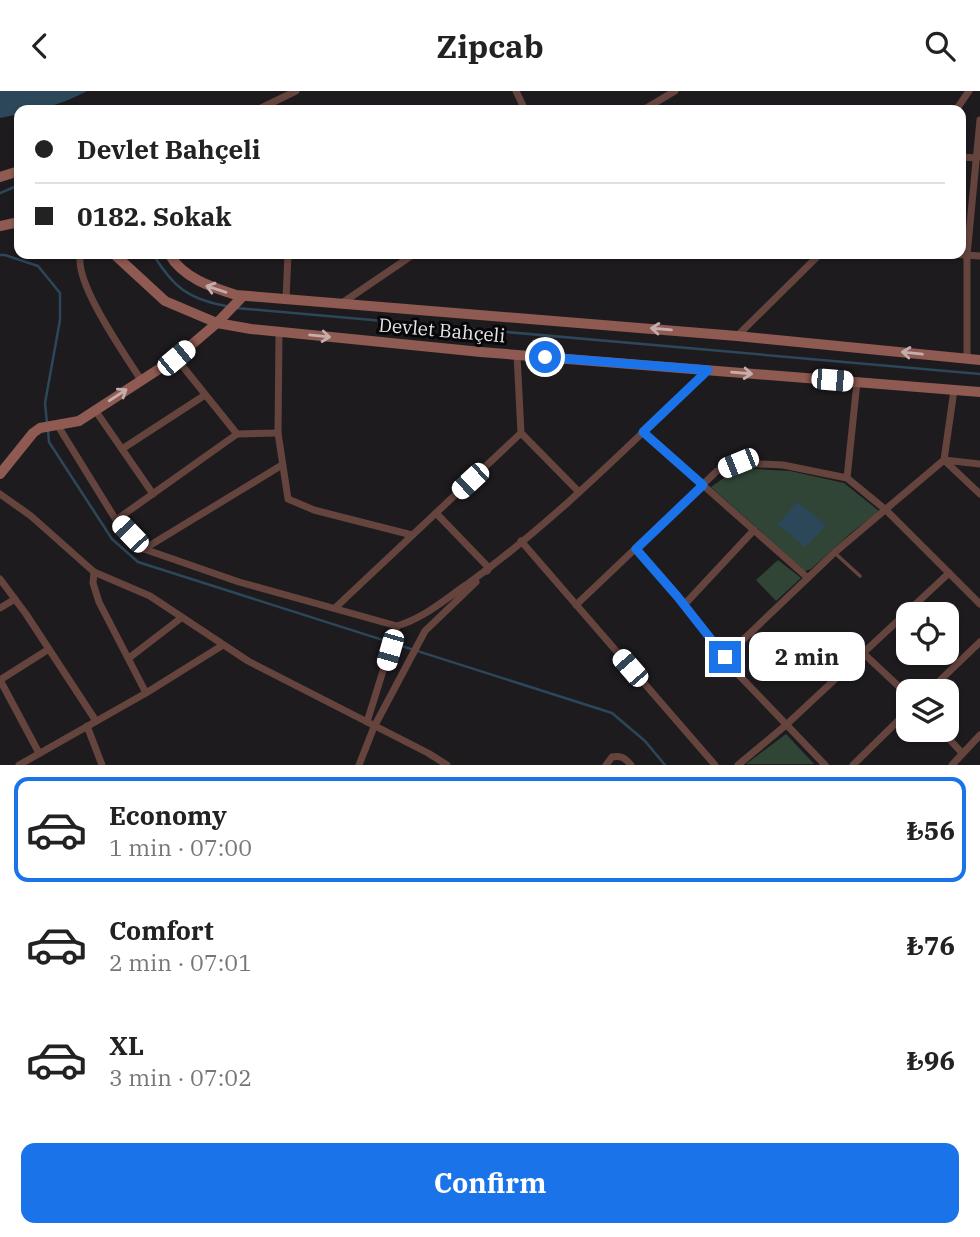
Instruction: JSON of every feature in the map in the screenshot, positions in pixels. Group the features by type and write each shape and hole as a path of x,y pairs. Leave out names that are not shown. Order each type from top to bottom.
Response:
{"street":[{"path":"267,105 296,91"},
{"path":"651,105 675,91"},
{"path":"967,359 967,255 980,120"},
{"path":"967,255 980,256"},
{"path":"79,259 79,271 100,315 141,380"},
{"name":"Devlet Bahçeli","path":"119,259 165,301 217,323 279,332 517,355 980,392"},
{"name":"Devlet Bahçeli","path":"172,259 204,285 243,296 737,335 980,360"},
{"path":"286,299 288,259"},
{"path":"342,304 407,259"},
{"path":"737,335 815,259"},
{"path":"0,474 33,433 40,428 79,421 176,358 217,323 243,296"},
{"path":"279,332 278,433 288,499 314,510 412,535"},
{"path":"517,355 521,433 579,492"},
{"path":"176,358 237,435"},
{"path":"58,426 116,520 144,549 239,582 397,625 416,620 522,541 579,492 708,370"},
{"path":"847,478 857,382"},
{"path":"725,657 834,553 944,460 954,390"},
{"path":"122,449 205,394"},
{"path":"95,410 153,494"},
{"path":"643,432 808,578"},
{"path":"116,520 237,435 278,433"},
{"path":"335,608 521,433"},
{"path":"944,460 980,464"},
{"path":"944,460 980,494"},
{"path":"576,605 717,471 738,463 783,465 847,478 886,510 980,604"},
{"path":"144,549 282,465"},
{"path":"0,494 31,516 94,572 150,596 248,661 447,765"},
{"path":"436,513 489,568"},
{"path":"684,605 754,530"},
{"path":"522,541 715,765"},
{"path":"636,549 725,657 825,765"},
{"path":"371,724 425,631 489,568"},
{"path":"94,572 93,583 99,603 146,693"},
{"path":"738,765 786,725 948,573"},
{"path":"0,579 96,722"},
{"path":"0,608 15,599"},
{"path":"129,658 181,618"},
{"path":"359,765 397,625"},
{"path":"941,679 980,642"},
{"path":"19,765 146,693 223,645"},
{"path":"39,753 0,680 49,649"},
{"path":"863,653 896,684"},
{"path":"853,765 896,723"},
{"path":"87,726 102,765"},
{"path":"952,765 980,735"},
{"path":"952,742 962,754"},
{"path":"606,765 616,756 625,758 631,765"}],"lane":[{"path":"834,553 860,576"}],"green space":[{"path":"738,468 790,471 844,483 879,511 811,569 805,571 711,487"},
{"path":"778,560 801,578 776,601 756,580"},
{"path":"786,734 814,764 746,764"}],"water":[{"path":"0,91 87,91 54,105 14,105 14,115 0,118"},
{"path":"797,502 826,525 805,547 778,524"}],"waterway":[{"path":"0,193 14,187"},
{"path":"0,255 14,258"},
{"path":"17,259 38,266 60,293 60,320 45,403 47,423"},
{"path":"157,259 183,290 201,300 226,306"},
{"path":"236,308 980,374"},
{"path":"48,430 49,442 112,539 138,562 612,713 645,741 665,765"}],"route":[{"path":"545,357 708,370 643,432 703,485 636,549 725,657"}]}
